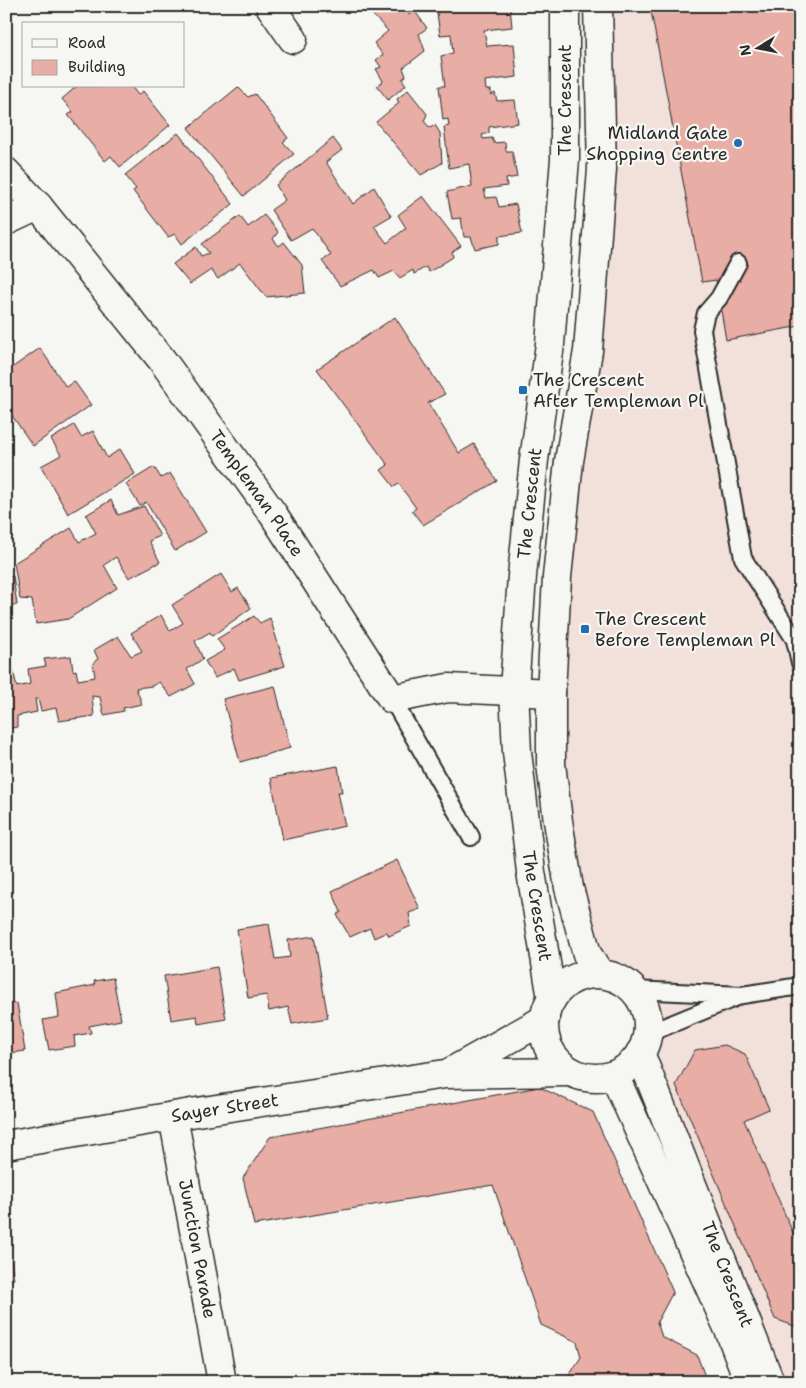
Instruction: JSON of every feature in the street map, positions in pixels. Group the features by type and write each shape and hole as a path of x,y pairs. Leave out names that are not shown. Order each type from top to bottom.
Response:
{"street":[{"path":"270,6 293,39"},
{"name":"The Crescent","path":"565,6 566,159 550,344 534,460 522,576 514,690 517,752 548,1009 545,1034 550,1049 558,1062 570,1072"},
{"name":"The Crescent","path":"598,6 602,169 588,351 569,461 557,577 551,693 551,764 569,888 587,954 600,974"},
{"name":"Templeman Place","path":"6,172 38,206 160,357 273,514 392,699"},
{"path":"6,220 38,206"},
{"path":"392,699 448,688 551,693"},
{"name":"The Crescent","path":"548,1009 561,988 573,980 586,975 600,974 613,977 633,990 642,1003 647,1018 644,1044 770,1382"},
{"name":"Sayer Street","path":"445,1074 548,1009"},
{"path":"570,1072 584,1077 600,1078 614,1075 629,1066 644,1044"},
{"name":"Sayer Street","path":"6,1144 445,1074 570,1072"},
{"name":"The Crescent","path":"614,1075 725,1321 749,1382"},
{"name":"Junction Parade","path":"173,1116 222,1382"}],"lane":[{"path":"738,263 719,298 706,313 702,330 743,558 795,640 800,663"},
{"path":"392,699 471,836"},
{"path":"633,990 742,995 800,986"},
{"path":"644,1044 742,995"}],"shaded area":[{"path":"598,6 800,6 800,1382 770,1382 645,1044 647,1018 642,1003 633,990 624,982 600,974 551,764 588,351"}],"building":[{"path":"374,6 411,6 407,10 409,15 414,10 427,28 419,34 425,51 403,68 406,76 402,79 406,85 388,100 377,86 383,81 376,69 381,67 376,60 383,55 374,43 388,31 371,13 376,8"},
{"path":"436,6 510,6 512,27 484,30 487,46 514,44 517,77 485,81 486,90 491,90 491,95 495,93 497,101 515,100 518,123 489,127 489,133 482,135 483,139 492,138 494,143 505,142 506,151 512,151 517,177 506,179 507,186 484,189 486,198 496,197 499,207 516,204 522,233 499,236 499,244 475,249 471,237 464,237 461,218 452,219 447,192 472,186 469,164 449,168 444,127 449,126 448,119 443,120 439,86 445,86 441,56 453,53 451,34 440,35"},
{"name":"Midland Gate Shopping Centre","path":"650,6 800,6 800,326 726,340 716,280 702,282"},
{"path":"238,87 248,97 255,94 288,138 283,142 294,154 244,196 188,128"},
{"path":"75,88 133,88 138,95 143,91 170,125 120,167 111,156 105,161 68,115 73,112 62,99"},
{"path":"408,90 427,114 424,121 430,128 435,125 440,133 442,163 421,175 376,122 399,103 397,99"},
{"path":"178,133 233,204 182,244 175,234 168,237 133,191 136,189 125,175"},
{"path":"333,138 342,150 326,162 353,204 374,187 391,216 374,226 387,243 406,228 398,215 423,196 461,246 452,252 453,257 429,272 426,267 414,274 413,270 400,278 394,271 379,278 374,270 340,286 322,261 331,255 312,228 291,240 271,210 285,200 276,185"},
{"path":"264,215 278,232 273,239 279,246 284,242 302,265 305,293 266,297 240,263 218,279 211,270 190,284 173,264 196,247 201,256 209,253 202,244 240,216 248,227"},
{"path":"395,317 445,394 428,403 459,453 474,444 497,481 423,525 412,511 416,508 399,484 394,487 381,470 388,465 317,369"},
{"path":"40,348 66,387 74,381 91,405 33,446 6,407 6,392 10,389 6,383 6,372"},
{"path":"74,425 81,437 93,431 107,458 120,449 135,474 68,514 41,466 61,455 51,439"},
{"path":"154,467 161,478 170,473 206,532 175,551 146,502 140,506 126,484"},
{"path":"111,500 118,515 144,506 160,536 149,541 160,562 129,578 116,557 104,565 117,588 68,619 36,624 32,600 20,599 14,563 71,528 79,542 96,533 86,515"},
{"path":"221,574 232,592 238,588 251,608 212,636 210,632 195,641 203,659 187,669 195,684 171,697 159,682 152,686 136,688 142,704 123,708 124,711 104,715 100,697 92,696 94,716 59,721 56,708 41,711 38,699 35,699 37,712 17,716 17,727 6,729 6,663 11,662 17,687 30,684 28,669 46,666 44,659 71,656 73,671 76,670 78,680 95,677 93,663 98,659 94,650 118,636 131,656 142,651 131,633 161,615 170,631 183,623 172,605"},
{"path":"13,576 17,605 6,606 6,578"},
{"path":"254,616 260,623 270,618 285,666 239,680 234,668 215,678 205,661 225,650 217,639"},
{"path":"275,686 290,748 240,762 223,699"},
{"path":"338,766 342,792 338,792 345,826 283,840 271,778"},
{"path":"397,860 420,909 409,913 411,926 389,936 387,932 374,938 370,928 350,937 337,915 341,912 332,891"},
{"path":"269,924 275,959 290,957 288,940 314,936 328,1018 292,1024 288,1007 269,1011 266,995 248,998 237,929"},
{"path":"217,967 226,1019 198,1024 197,1016 171,1020 164,976"},
{"path":"113,978 121,1020 89,1026 91,1033 74,1036 75,1046 49,1050 43,1020 59,1017 56,993 95,985 94,981"},
{"path":"17,1003 25,1051 6,1054 6,1005"},
{"path":"725,1045 745,1054 769,1109 744,1120 800,1249 800,1328 775,1319 676,1085 695,1050"},
{"path":"539,1087 593,1112 673,1292 657,1322 662,1337 697,1355 707,1382 565,1382 581,1357 577,1342 541,1325 493,1185 254,1225 243,1178 270,1137"},
{"path":"6,1233 14,1279 6,1281"}],"place":[{"name":"Midland Gate Shopping Centre","path":"738,143"},
{"name":"The Crescent After Templeman Pl","path":"523,390"},
{"name":"The Crescent Before Templeman Pl","path":"585,629"}]}
